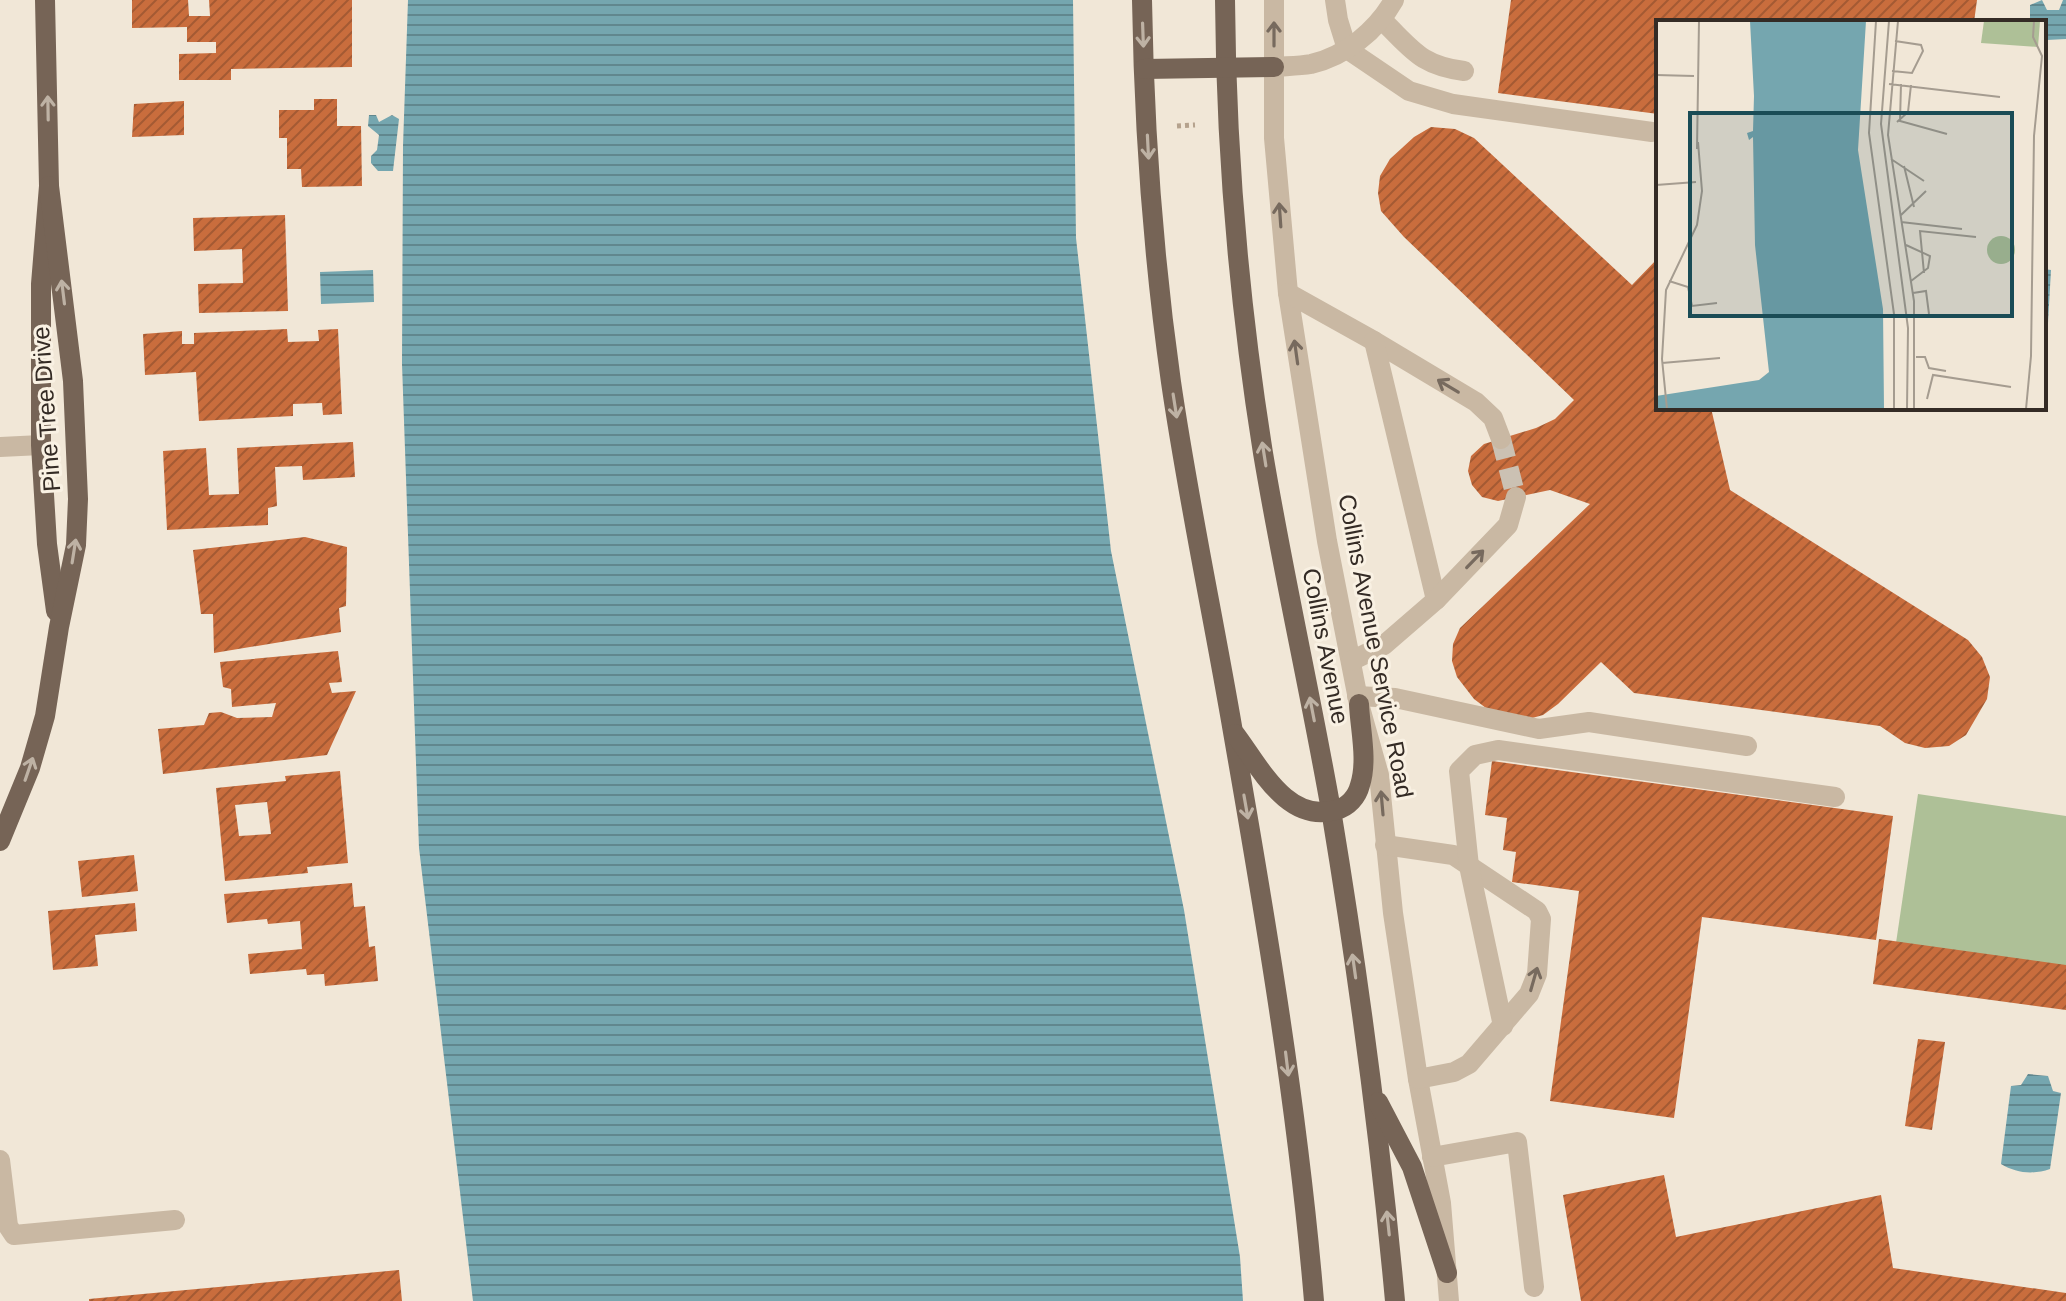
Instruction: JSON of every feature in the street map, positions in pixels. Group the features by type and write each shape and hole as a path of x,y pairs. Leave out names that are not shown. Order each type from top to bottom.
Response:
{"main road":[{"name":"Pine Tree Drive","path":"0,841 30,768 45,716 76,545 78,499 73,381 49,186 45,0"},
{"path":"1142,0 1151,206 1169,368 1233,730 1284,1046 1314,1301"},
{"name":"Collins Avenue","path":"1225,0 1225,69 1236,244 1246,338 1264,454 1331,812 1372,1092 1395,1301"},
{"path":"1144,69 1274,67"},
{"name":"Pine Tree Drive","path":"49,186 41,284 41,445 47,544 59,627"},
{"path":"1233,730 1286,799 1299,809 1314,814 1331,812 1344,808 1354,799 1360,785 1363,769 1358,700"},
{"path":"1372,1092 1412,1167 1447,1273"}],"street":[{"name":"Collins Avenue Service Road","path":"1274,0 1274,138 1288,293 1311,454 1358,700 1379,775 1385,845 1418,1079 1441,1203 1449,1301"},
{"path":"1335,0 1347,49 1409,91 1453,104 1652,132"},
{"path":"1274,67 1313,64 1347,49 1382,20 1394,0"},
{"path":"1382,20 1423,60 1439,68 1464,71"},
{"path":"1288,293 1476,402 1493,418 1501,439"},
{"path":"1374,341 1436,600"},
{"path":"0,447 41,445"},
{"path":"1351,661 1384,645 1436,600 1508,525 1516,497"},
{"path":"1358,700 1395,698 1539,729 1589,722 1747,746"},
{"path":"1503,1026 1469,866 1459,771 1475,755 1498,750 1835,797"},
{"path":"1385,845 1453,855 1537,911 1541,919 1537,974 1529,994 1469,1064 1454,1072 1418,1079"},
{"path":"1432,1157 1517,1142 1534,1287"},
{"path":"0,1160 8,1226 14,1235 175,1220"}],"path":[{"path":"1177,126 1195,125"}],"green space":[{"path":"1918,794 2066,816 2066,968 1896,943"}],"water":[{"path":"408,0 1073,0 1076,238 1111,551 1184,910 1240,1257 1243,1301 473,1301 419,848 402,364 403,146"},
{"path":"2042,0 2047,10 2059,10 2063,0 2066,0 2066,39 2047,40 2046,43 2046,20 2028,20 2030,5"},
{"path":"369,115 376,115 379,122 392,115 399,119 393,171 378,171 371,163 379,135 368,126"},
{"path":"2046,269 2051,270 2046,358"},
{"path":"373,270 374,302 321,304 320,272"},
{"path":"2028,1074 2048,1076 2053,1091 2061,1093 2050,1169 2044,1171 2019,1171 2001,1164 2011,1086 2021,1085"}],"building":[{"path":"132,0 188,0 189,16 210,16 209,0 352,0 352,67 231,69 231,80 179,80 179,54 216,53 216,42 187,42 187,27 132,28"},
{"path":"1511,0 1977,0 1974,20 1656,20 1656,114 1498,93"},
{"path":"314,99 337,99 337,126 361,126 362,186 302,187 301,169 287,169 287,138 279,138 279,110 314,110"},
{"path":"184,101 184,135 132,137 134,104"},
{"path":"1431,127 1455,129 1474,138 1632,285 1656,260 1656,410 1711,410 1730,490 1968,640 1982,657 1990,677 1987,699 1966,735 1949,746 1925,748 1905,743 1880,726 1634,693 1601,662 1543,715 1525,720 1494,714 1474,699 1457,677 1452,661 1453,644 1460,628 1590,504 1550,490 1498,501 1482,497 1472,485 1468,471 1471,456 1484,444 1555,419 1574,400 1404,237 1381,211 1378,193 1380,176 1390,159 1414,137"},
{"path":"285,215 288,311 199,313 198,284 243,283 242,249 194,251 193,218"},
{"path":"287,329 288,342 319,341 318,330 338,329 342,414 323,415 322,403 293,404 293,416 199,421 196,372 145,375 143,334 182,331 182,344 194,344 194,333"},
{"path":"353,442 355,477 303,480 302,466 275,467 277,506 268,508 268,525 167,530 163,451 206,448 209,495 239,494 237,448"},
{"path":"305,537 347,547 346,606 339,608 341,632 214,653 213,614 201,614 193,550"},
{"path":"338,651 342,682 329,683 332,693 356,691 327,755 163,774 158,729 204,725 209,713 221,712 237,718 272,717 276,703 232,707 231,689 223,687 220,662"},
{"path":"1492,761 1893,816 1876,940 1702,917 1674,1118 1550,1101 1579,891 1512,882 1516,852 1503,850 1507,818 1485,815"},
{"path":"340,771 348,863 307,867 308,873 225,881 216,788 286,781 285,776","holes":["267,802 271,834 239,836 235,805"]},
{"path":"134,855 138,891 82,897 78,861"},
{"path":"352,883 354,907 365,906 369,947 375,946 378,981 325,986 324,974 307,975 306,969 250,974 248,954 302,949 300,921 268,924 267,919 227,923 224,894"},
{"path":"135,903 137,931 95,935 98,966 53,970 48,911"},
{"path":"1879,939 2066,965 2066,1010 1873,984"},
{"path":"1918,1039 1945,1042 1932,1130 1905,1126"},
{"path":"1664,1175 1676,1237 1881,1195 1893,1268 2066,1293 2066,1301 1581,1301 1563,1195"},
{"path":"399,1270 402,1301 89,1301 89,1299"}],"tunnel":[{"path":"1501,439 1516,497"}]}
